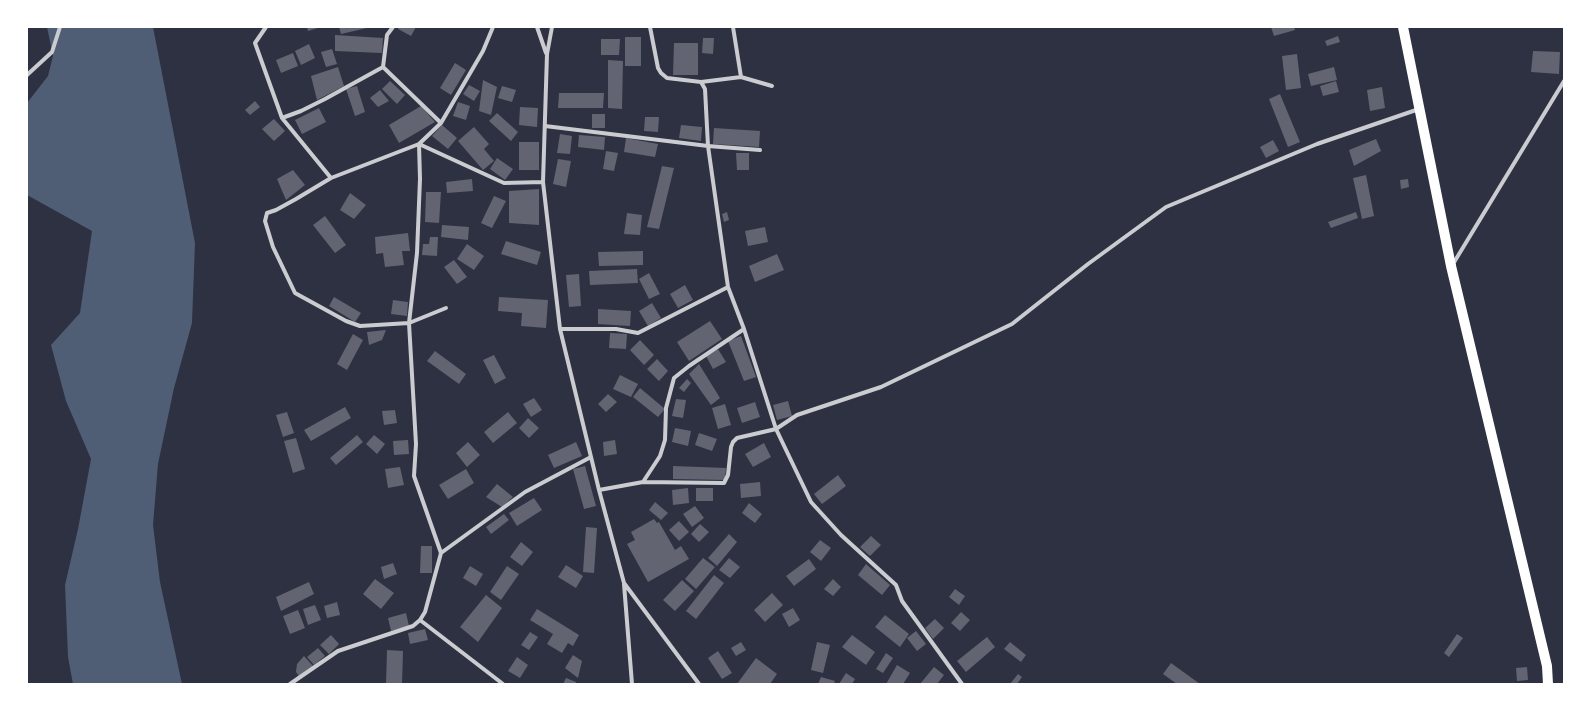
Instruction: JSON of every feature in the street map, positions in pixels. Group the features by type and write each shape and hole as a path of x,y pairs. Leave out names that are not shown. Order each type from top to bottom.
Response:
{"main road":[{"path":"1403,27 1451,266 1547,666 1548,684"}],"street":[{"path":"27,75 52,52 60,27"},
{"path":"266,27 255,43 282,118 331,178"},
{"path":"383,67 387,35 393,27"},
{"path":"446,308 409,323 360,326 346,321 295,293 273,247 265,221 267,213 276,210 331,178 419,144 441,123 483,51 493,27"},
{"path":"537,27 547,54"},
{"path":"552,27 547,54 543,182 560,329 599,490 624,584 632,684"},
{"path":"650,27 658,68 667,78 701,82 741,77 772,86"},
{"path":"733,27 741,77"},
{"path":"282,118 301,111 325,99 383,67"},
{"path":"383,67 441,123"},
{"path":"1451,266 1564,81"},
{"path":"701,82 705,89 708,146 728,288 744,329 776,429 811,502 841,536 896,585 902,601 962,684"},
{"path":"599,490 643,482 724,483 728,475 731,447 737,438 776,429 797,415 881,386 1012,324 1088,264 1166,207 1317,144 1420,109"},
{"path":"545,126 708,146 760,150"},
{"path":"419,144 504,183 543,182"},
{"path":"290,684 338,651 413,626 420,620 425,612 441,553 414,476 416,444 409,323 417,253 420,179 419,144"},
{"path":"560,329 616,329 638,333 728,288"},
{"path":"643,482 660,456 665,440 666,408 674,378 689,366 744,329"},
{"path":"441,553 525,492 591,457"},
{"path":"624,584 699,684"},
{"path":"420,620 503,684"}],"water":[{"path":"47,27 153,27 195,243 192,323 174,388 158,464 153,525 160,582 182,684 73,684 68,657 65,585 78,529 91,459 66,401 51,345 80,313 92,231 27,195 27,103 48,76 53,56"}],"building":[{"path":"307,27 321,27 308,31"},
{"path":"339,27 367,27 367,28 341,34"},
{"path":"399,27 416,27 411,36 398,29"},
{"path":"1271,27 1294,27 1295,30 1274,36"},
{"path":"335,35 383,38 382,53 335,51"},
{"path":"1338,36 1340,42 1327,46 1325,41"},
{"path":"625,37 641,37 641,66 625,66"},
{"path":"703,38 714,38 713,54 702,53"},
{"path":"601,39 620,39 619,55 601,55"},
{"path":"674,43 698,43 698,75 673,75"},
{"path":"309,44 315,58 301,65 295,51"},
{"path":"332,49 337,64 326,67 321,52"},
{"path":"1533,51 1560,52 1559,74 1531,72"},
{"path":"293,53 298,66 281,73 276,60"},
{"path":"1297,54 1301,88 1286,90 1282,56"},
{"path":"608,60 623,61 622,109 608,108"},
{"path":"455,63 466,70 451,95 440,88"},
{"path":"338,67 344,86 317,100 311,76"},
{"path":"1334,67 1337,80 1311,86 1308,74"},
{"path":"483,80 497,87 491,115 479,111"},
{"path":"390,81 405,95 397,104 382,89"},
{"path":"1336,81 1339,92 1323,96 1320,86"},
{"path":"469,85 480,91 474,101 463,94"},
{"path":"357,86 365,112 355,116 346,89"},
{"path":"502,86 516,90 512,102 498,98"},
{"path":"1382,87 1385,108 1370,111 1367,90"},
{"path":"380,90 389,101 378,107 370,98"},
{"path":"559,93 604,93 603,108 558,108"},
{"path":"1280,94 1300,142 1288,147 1269,99"},
{"path":"255,101 260,107 250,115 245,110"},
{"path":"458,102 470,106 466,120 453,116"},
{"path":"421,106 435,122 399,143 389,125"},
{"path":"520,107 538,108 537,127 519,125"},
{"path":"319,108 326,122 302,134 295,120"},
{"path":"497,113 518,132 511,141 489,121"},
{"path":"592,114 605,114 605,128 592,128"},
{"path":"645,117 659,117 658,132 644,131"},
{"path":"274,119 285,131 274,141 262,129"},
{"path":"442,125 457,138 448,149 432,136"},
{"path":"681,125 702,127 701,141 679,138"},
{"path":"474,127 489,144 484,149 494,161 483,170 458,141"},
{"path":"714,128 760,131 759,147 713,144"},
{"path":"560,134 572,136 570,154 557,153"},
{"path":"579,135 605,137 604,150 578,147"},
{"path":"626,138 658,144 655,157 624,152"},
{"path":"1376,139 1381,151 1354,166 1349,150"},
{"path":"1273,140 1279,151 1266,158 1260,147"},
{"path":"519,142 539,142 539,170 519,170"},
{"path":"606,151 618,153 614,171 603,169"},
{"path":"736,153 749,153 749,170 737,170"},
{"path":"497,158 513,169 505,180 490,169"},
{"path":"558,159 571,161 566,187 553,184"},
{"path":"662,166 674,168 659,229 647,227"},
{"path":"293,170 305,185 286,200 277,179"},
{"path":"1366,175 1374,216 1362,219 1353,178"},
{"path":"472,179 473,191 447,193 446,182"},
{"path":"1408,179 1409,187 1401,189 1400,180"},
{"path":"539,189 539,225 509,223 509,191"},
{"path":"426,192 441,192 439,223 425,222"},
{"path":"350,193 366,205 354,219 340,210"},
{"path":"494,196 506,201 492,228 481,223"},
{"path":"727,212 729,220 724,222 722,214"},
{"path":"1356,212 1358,218 1331,228 1328,222"},
{"path":"627,213 642,215 640,235 624,234"},
{"path":"325,216 346,245 335,253 313,225"},
{"path":"442,225 469,227 468,240 441,237"},
{"path":"765,227 768,242 748,246 745,231"},
{"path":"408,233 410,251 402,251 404,265 385,267 383,253 376,254 375,237"},
{"path":"430,237 438,237 437,256 422,255 423,244 429,244"},
{"path":"506,241 541,252 537,265 501,254"},
{"path":"467,244 484,256 474,270 457,259"},
{"path":"643,251 643,265 599,266 598,252"},
{"path":"777,254 784,270 755,282 749,266"},
{"path":"454,260 467,277 457,284 444,267"},
{"path":"637,269 638,283 590,285 589,271"},
{"path":"649,273 660,294 649,299 639,279"},
{"path":"579,274 581,306 569,307 566,275"},
{"path":"685,285 693,300 678,308 670,294"},
{"path":"334,297 361,313 355,322 329,306"},
{"path":"499,297 548,300 546,328 521,326 522,313 498,311"},
{"path":"393,300 408,302 407,316 391,314"},
{"path":"652,303 661,318 648,326 639,311"},
{"path":"598,309 631,311 630,326 598,324"},
{"path":"710,321 722,339 689,361 677,342"},
{"path":"386,330 382,340 369,345 367,332"},
{"path":"610,333 627,334 626,349 609,348"},
{"path":"353,334 363,340 347,370 337,364"},
{"path":"741,336 756,377 744,381 728,341"},
{"path":"640,340 654,355 644,365 630,350"},
{"path":"718,349 726,362 713,369 706,356"},
{"path":"435,351 466,374 459,384 427,361"},
{"path":"494,355 506,378 495,384 483,360"},
{"path":"657,359 668,371 659,381 647,369"},
{"path":"699,364 720,398 711,405 689,374"},
{"path":"620,375 638,384 631,397 613,389"},
{"path":"687,379 691,383 684,392 679,388"},
{"path":"640,388 665,409 658,417 633,397"},
{"path":"608,394 617,402 606,412 598,404"},
{"path":"534,398 542,410 531,417 523,404"},
{"path":"676,399 686,400 683,418 672,416"},
{"path":"788,401 792,416 777,420 773,405"},
{"path":"755,402 760,417 742,423 737,408"},
{"path":"725,404 731,425 718,429 712,408"},
{"path":"345,407 351,418 311,441 304,430"},
{"path":"395,410 397,423 384,425 382,411"},
{"path":"287,412 294,433 283,437 276,415"},
{"path":"508,412 517,423 493,443 484,432"},
{"path":"528,418 539,428 529,438 519,428"},
{"path":"675,428 691,431 688,446 672,442"},
{"path":"699,433 717,439 712,451 695,445"},
{"path":"357,435 363,442 336,465 330,458"},
{"path":"374,435 385,444 377,454 366,444"},
{"path":"296,438 305,469 293,473 284,441"},
{"path":"408,440 409,454 394,455 393,441"},
{"path":"615,440 617,454 604,456 603,442"},
{"path":"468,442 480,455 467,467 456,453"},
{"path":"576,442 582,456 554,468 548,455"},
{"path":"764,443 771,457 753,467 745,454"},
{"path":"585,466 596,506 584,509 573,469"},
{"path":"673,466 726,468 725,480 673,479"},
{"path":"400,467 404,485 388,488 385,469"},
{"path":"466,469 474,483 448,499 439,485"},
{"path":"838,475 846,486 822,504 814,494"},
{"path":"760,482 761,496 741,498 740,484"},
{"path":"497,484 513,497 502,507 486,497"},
{"path":"688,488 689,503 673,505 672,490"},
{"path":"696,488 713,488 713,501 696,501"},
{"path":"534,498 542,510 517,526 509,513"},
{"path":"655,502 668,513 661,520 649,510"},
{"path":"749,503 762,514 755,523 742,513"},
{"path":"695,506 704,518 692,527 683,514"},
{"path":"504,514 509,520 491,534 486,527"},
{"path":"654,519 657,523 659,522 675,550 681,546 689,559 648,582 627,544 635,540 631,532"},
{"path":"679,521 689,532 679,541 669,530"},
{"path":"700,524 709,532 699,542 691,534"},
{"path":"586,527 597,528 594,573 583,572"},
{"path":"729,534 737,542 717,566 708,558"},
{"path":"871,536 881,545 870,556 860,547"},
{"path":"820,540 831,548 821,561 810,552"},
{"path":"521,542 533,552 522,566 510,557"},
{"path":"421,546 432,546 432,573 420,573"},
{"path":"703,558 715,567 696,589 685,579"},
{"path":"729,558 740,567 730,578 719,570"},
{"path":"809,559 816,569 794,586 786,576"},
{"path":"393,563 397,574 384,579 381,567"},
{"path":"866,564 890,585 882,595 858,575"},
{"path":"566,565 583,576 576,588 558,577"},
{"path":"470,566 483,574 476,586 463,578"},
{"path":"507,566 519,574 501,600 490,592"},
{"path":"714,575 724,583 696,619 686,611"},
{"path":"375,579 394,593 381,609 363,594"},
{"path":"833,579 841,587 833,596 824,589"},
{"path":"682,580 694,591 675,611 663,600"},
{"path":"309,582 314,594 281,611 276,597"},
{"path":"955,589 965,596 959,605 949,597"},
{"path":"772,593 783,605 765,622 754,610"},
{"path":"486,595 502,608 478,642 460,627"},
{"path":"337,602 340,615 327,618 324,606"},
{"path":"315,605 321,620 308,625 303,609"},
{"path":"793,608 800,620 789,627 782,614"},
{"path":"537,609 579,635 573,646 568,643 562,653 547,644 553,634 530,620"},
{"path":"298,610 305,628 290,634 283,616"},
{"path":"961,612 970,620 960,631 951,623"},
{"path":"406,613 409,626 391,631 388,618"},
{"path":"885,615 909,634 900,647 875,627"},
{"path":"935,619 944,628 933,639 925,628"},
{"path":"425,629 428,640 410,644 408,633"},
{"path":"916,631 926,644 917,651 907,638"},
{"path":"530,632 538,637 529,650 521,645"},
{"path":"1457,634 1463,638 1449,657 1444,653"},
{"path":"331,635 339,644 329,654 320,645"},
{"path":"852,635 875,652 866,665 842,647"},
{"path":"987,637 995,647 966,672 957,661"},
{"path":"741,642 746,650 736,656 731,648"},
{"path":"817,642 830,645 823,673 811,670"},
{"path":"1010,642 1026,655 1021,662 1004,649"},
{"path":"318,648 325,656 314,665 307,657"},
{"path":"387,650 403,651 402,684 386,684"},
{"path":"718,651 732,673 722,679 708,658"},
{"path":"886,653 893,658 883,673 876,669"},
{"path":"573,655 582,661 578,678 565,668"},
{"path":"304,656 313,666 299,676 296,672 297,664"},
{"path":"517,657 528,665 520,678 508,671"},
{"path":"756,658 777,674 770,684 737,684"},
{"path":"1171,663 1200,684 1177,684 1163,674"},
{"path":"897,665 910,673 903,684 886,684"},
{"path":"934,667 944,675 937,684 920,684"},
{"path":"1527,667 1528,680 1517,681 1516,668"},
{"path":"846,673 855,679 852,684 839,684"},
{"path":"1018,674 1022,677 1017,684 1010,684"},
{"path":"821,677 835,681 834,684 818,684"},
{"path":"566,678 576,682 576,684 563,684"}]}
